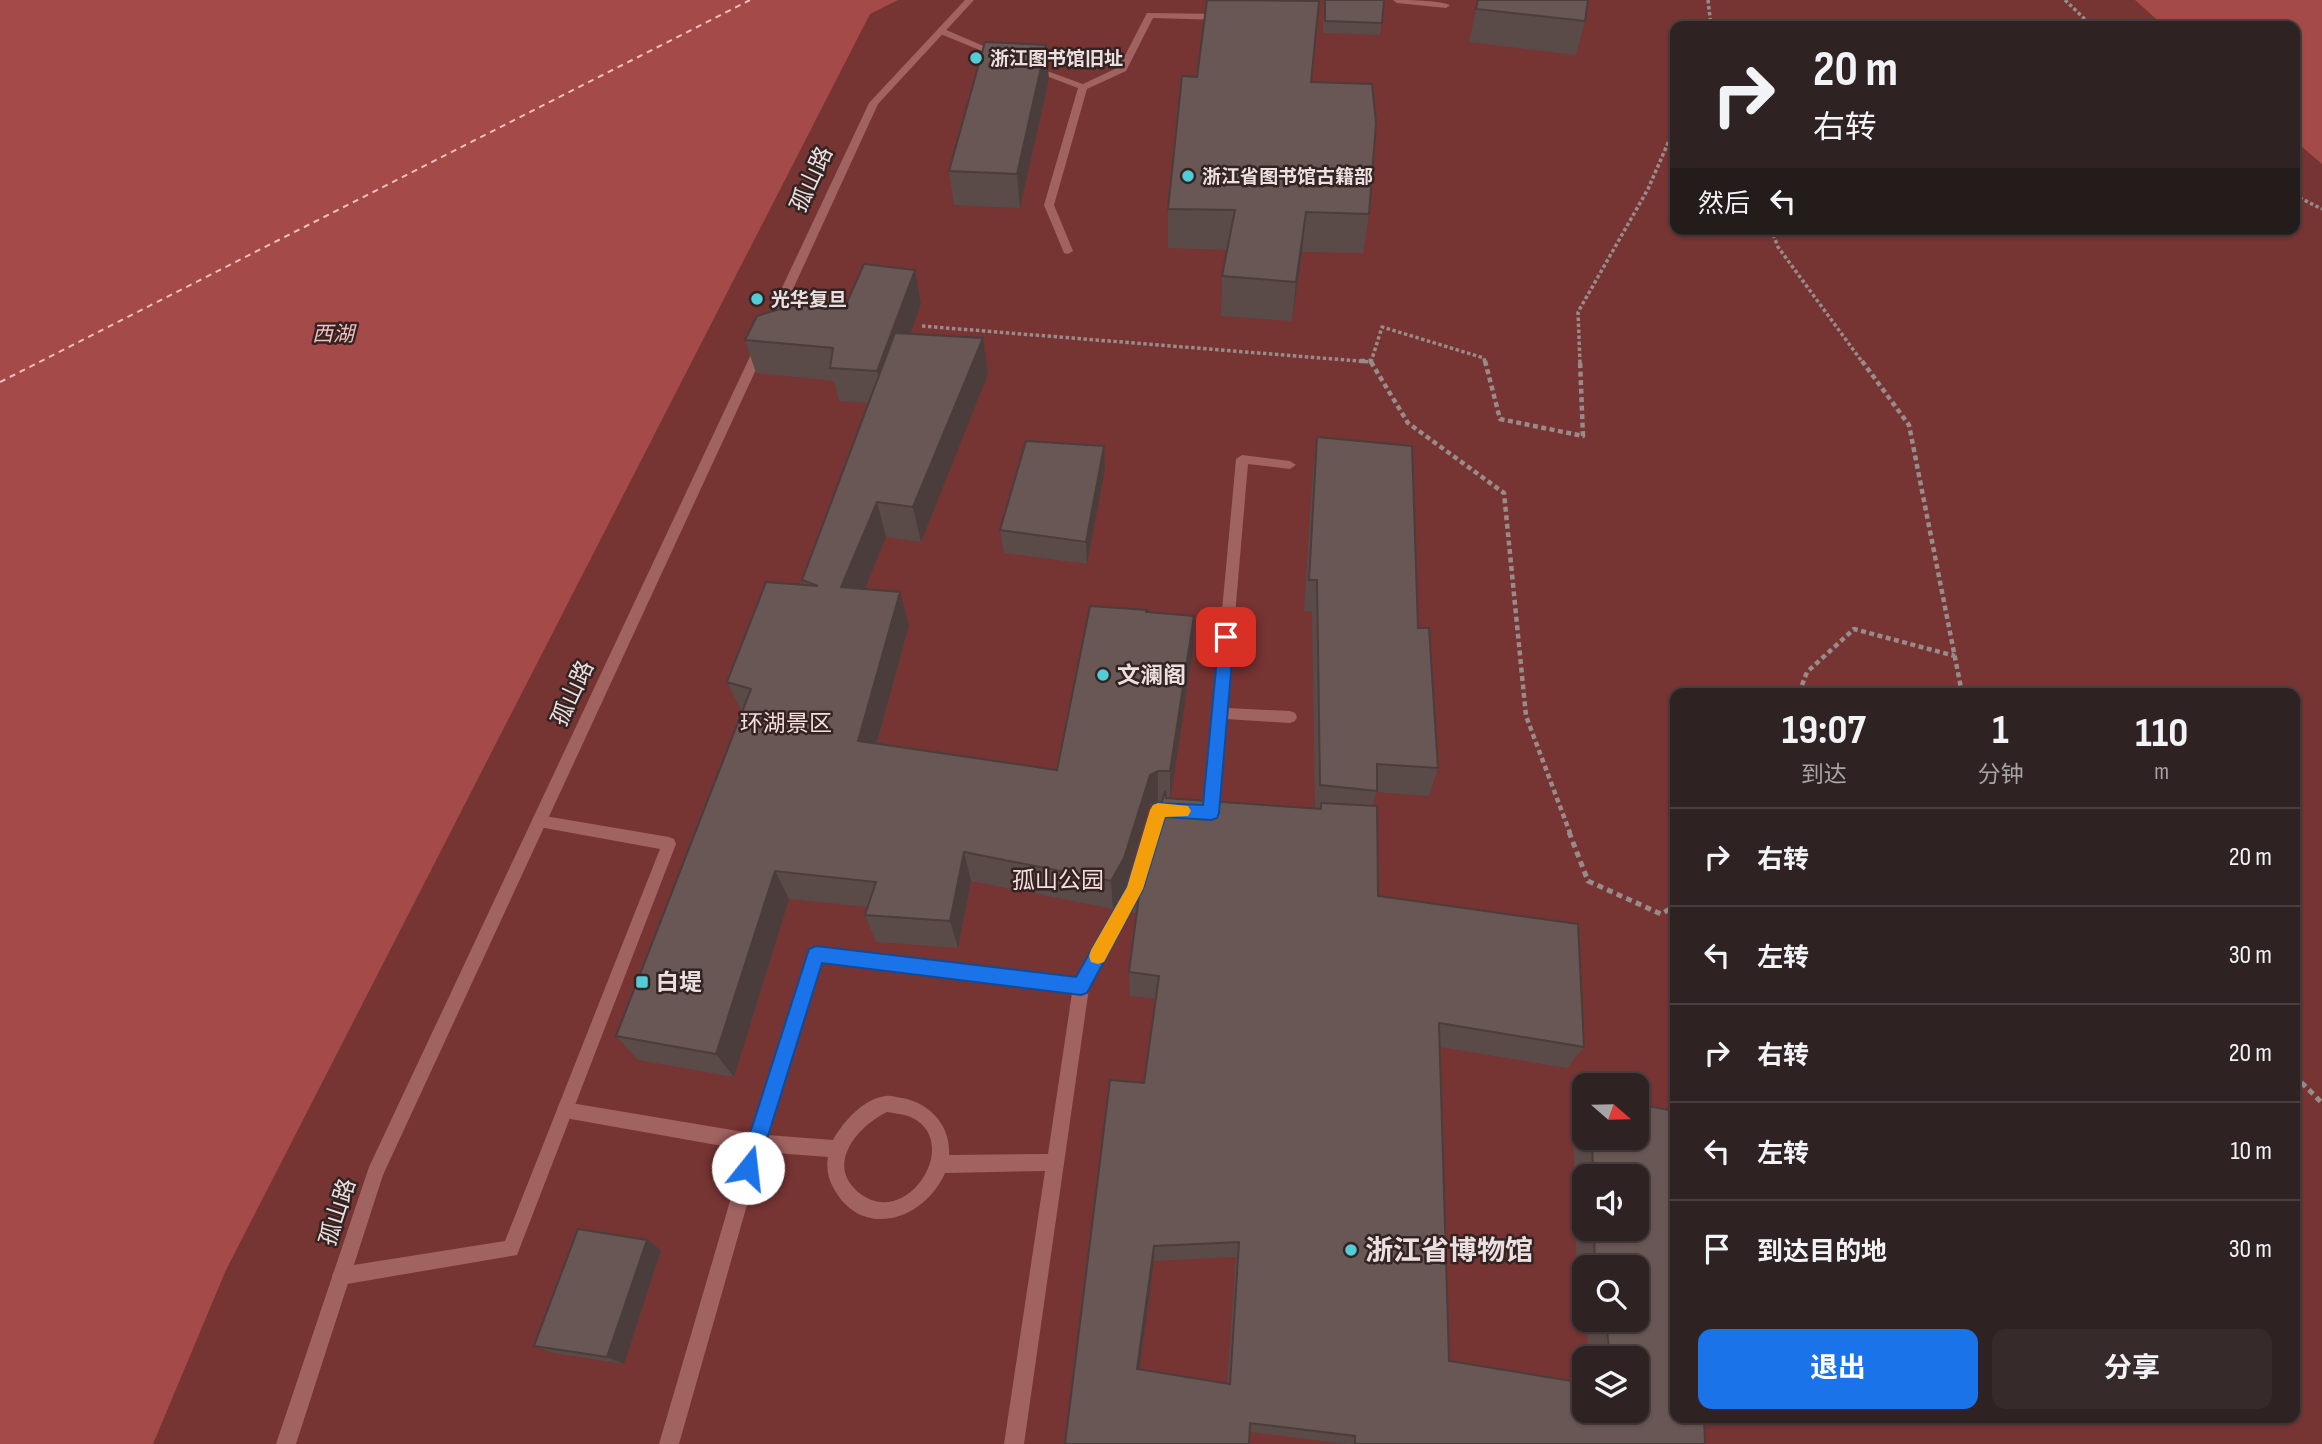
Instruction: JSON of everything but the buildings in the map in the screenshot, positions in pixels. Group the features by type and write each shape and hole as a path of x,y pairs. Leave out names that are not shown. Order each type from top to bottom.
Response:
{"street":[{"name":"孤山路","path":"286,1444 375,1173 874,103 970,0"},
{"path":"1397,0 1446,5"},
{"path":"942,31 1083,87 1123,69 1150,15 1228,17"},
{"path":"1068,251 1049,205 1083,87"},
{"path":"1014,1444 1081,986 1135,889 1158,810 1217,813 1220,713 1242,459 1290,465"},
{"path":"1220,713 1290,717"},
{"path":"341,1276 511,1249 669,844 539,821"},
{"path":"669,1444 756,1143 816,954 1081,986"},
{"path":"886,1104 902,1104 917,1109 929,1119 938,1132 940,1164 933,1182 920,1198 903,1207 875,1210 850,1199 841,1185 835,1168 838,1149 844,1133 870,1109 886,1104"},
{"path":"565,1111 756,1143 838,1149"},
{"path":"940,1164 1055,1162"}],"path":[{"path":"1708,0 1710,21"},
{"path":"2065,0 2087,21"},
{"path":"1670,138 1648,189 1578,312 1583,436 1500,419 1484,358 1382,327 1371,362 1408,423 1504,493 1526,716 1588,881 1661,914 1670,909"},
{"path":"2300,198 2322,209"},
{"path":"1773,235 1778,247 1909,425 1961,688"},
{"path":"922,326 1371,362"},
{"path":"1801,688 1807,671 1854,629 1955,656"},
{"path":"2300,1081 2322,1103"}],"green space":[{"name":"孤山公园","path":"0,0 2322,0 2322,1444 0,1444"}],"water":[{"name":"西湖","path":"0,0 898,0 870,14 226,1270 153,1444 0,1444"},
{"path":"2135,0 2322,0 2322,164 2300,145 2300,21 2158,21"}],"ferry route":[{"path":"0,382 750,0"}],"slow traffic":[{"path":"1098,956 1135,889 1158,810 1182,811"}],"place":[{"name":"浙江图书馆旧址","path":"976,58"},
{"name":"浙江省图书馆古籍部","path":"1188,176"},
{"name":"光华复旦","path":"757,299"},
{"name":"文澜阁","path":"1103,675"},
{"name":"白堤","path":"642,982"},
{"name":"浙江省博物馆","path":"1351,1250"}],"route":[{"path":"748,1168 816,954 1081,986 1135,889 1158,810 1211,813 1226,637"}],"park label":[{"name":"环湖景区","path":"786,723"}]}
